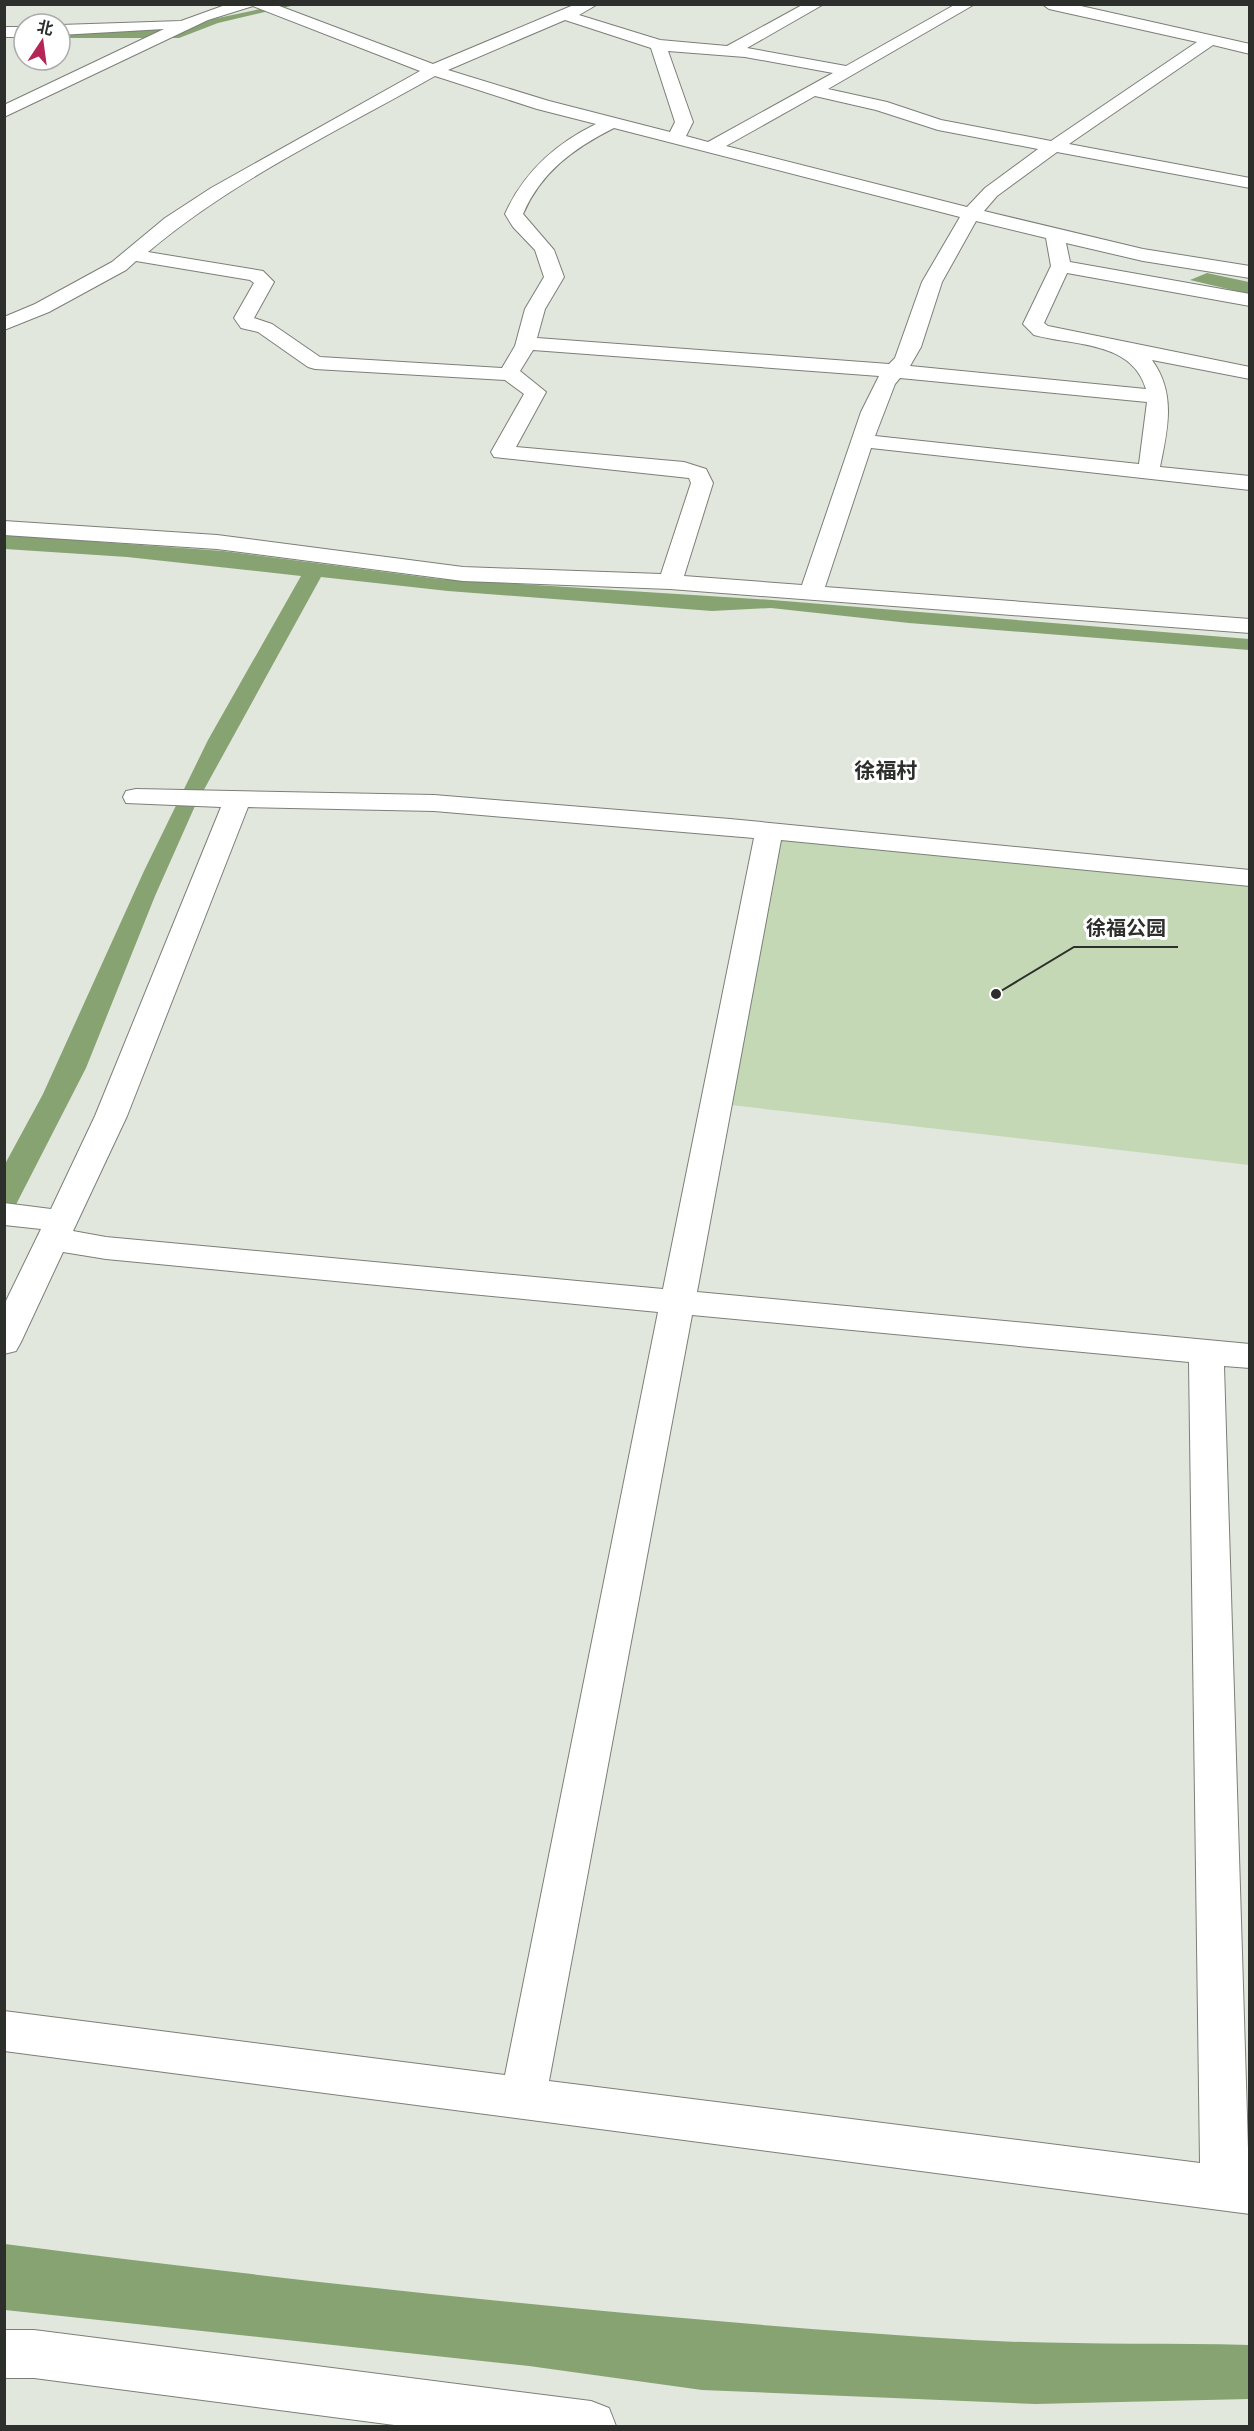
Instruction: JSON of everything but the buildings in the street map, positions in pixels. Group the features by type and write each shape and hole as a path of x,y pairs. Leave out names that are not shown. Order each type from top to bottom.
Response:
{"street":[{"path":"4,112 202,16 247,4"},
{"path":"260,4 433,70 610,123 1055,235 1143,255 1250,272"},
{"path":"4,324 82,287 133,255 172,222 217,192 433,70 567,16 591,4"},
{"path":"731,50 817,4"},
{"path":"710,148 968,4"},
{"path":"1049,4 1250,49"},
{"path":"284,14 305,8"},
{"path":"567,16 658,45 731,50 849,71"},
{"path":"72,29 188,24"},
{"path":"811,592 862,441 885,382 911,347 932,282 971,214 992,192 1054,146 1210,40"},
{"path":"658,45 684,122 675,140"},
{"path":"814,91 881,106 938,125 1250,183"},
{"path":"509,373 525,346 535,309 554,277 549,255 533,235 517,223 514,214 518,203 539,171 580,139 610,123"},
{"path":"1055,235 1061,266 1033,324 1041,331 1250,373"},
{"path":"133,255 256,275 264,282 244,318 248,324 265,328 315,363 355,367 509,373 535,392 502,452 684,469 698,474 702,483 670,582"},
{"path":"1061,266 1250,300"},
{"path":"525,346 894,371 1158,397"},
{"path":"1127,349 1139,355 1152,373 1160,407 1148,472"},
{"path":"862,441 1250,483"},
{"path":"4,528 217,542 463,574 670,582 1250,626"},
{"path":"136,797 434,803 769,831 1250,878"},
{"path":"4,1342 111,1116 238,799"},
{"path":"524,2098 769,831"},
{"path":"4,1214 106,1248 1250,1356"},
{"path":"4,2031 1237,2191 1206,1352"},
{"path":"4,2354 34,2354 591,2427"}],"shaded area":[{"path":"279,5 295,5 218,23 179,38 72,38 72,33 190,28 213,19"},
{"path":"1207,273 1249,282 1249,294 1190,280"},
{"path":"5,535 223,551 439,579 772,600 1249,639 1249,650 909,623 771,608 712,611 448,591 321,577 195,806 155,896 86,1068 5,1226 5,1164 43,1094 144,871 208,740 301,576 127,557 5,549"},
{"path":"774,838 1249,884 1249,1165 722,1104"},
{"path":"5,2244 488,2300 852,2332 1008,2342 1249,2345 1249,2399 1035,2404 702,2390 529,2366 5,2310"}],"place":[{"name":"徐福公园","path":"996,994"}],"district":[{"name":"徐福村","path":"886,769"}]}
